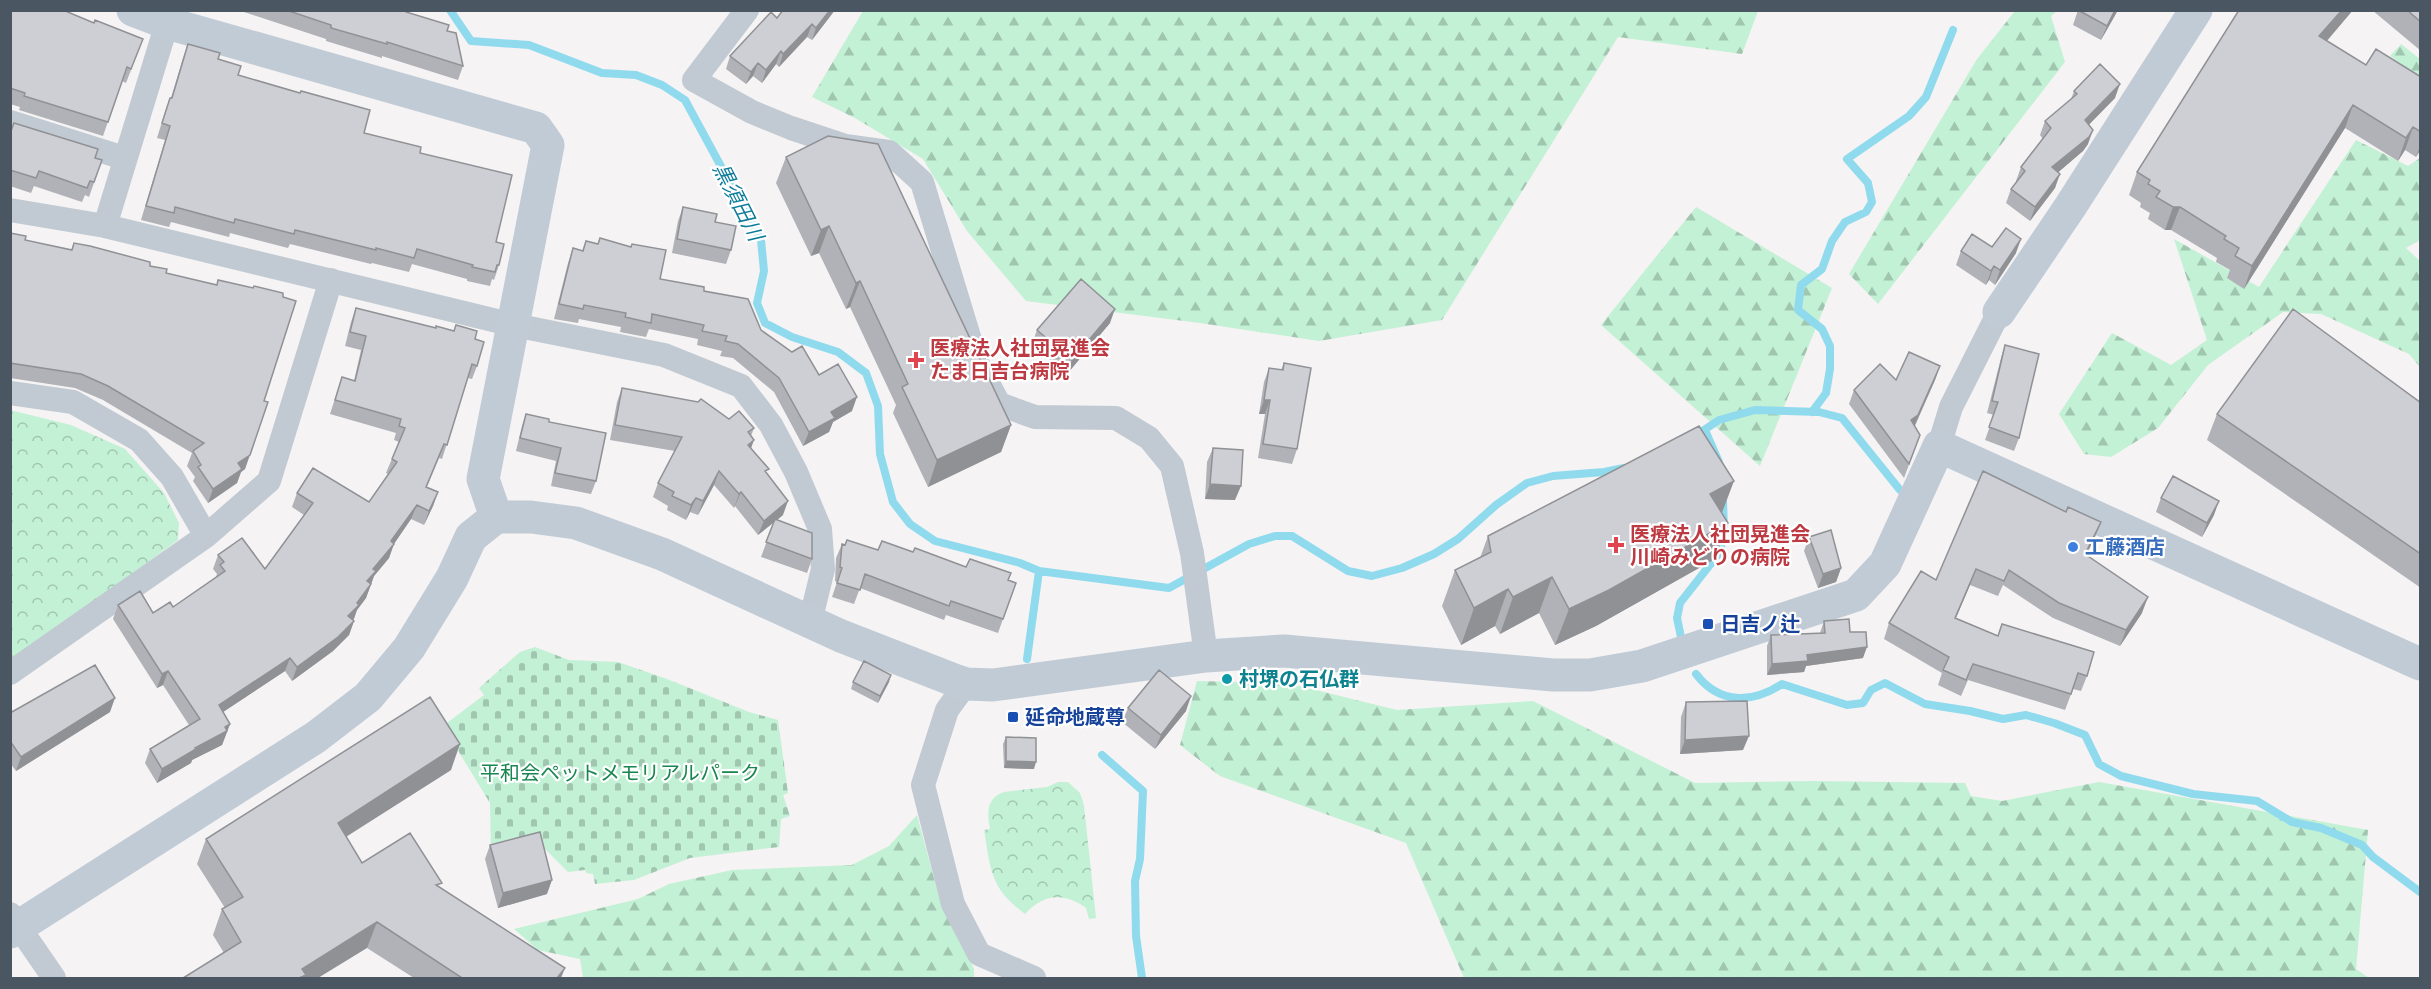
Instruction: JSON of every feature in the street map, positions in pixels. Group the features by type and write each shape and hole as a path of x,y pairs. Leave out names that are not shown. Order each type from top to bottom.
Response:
{"street":[{"path":"133,10 169,17 536,128 548,145 483,479 496,517"},
{"path":"747,10 694,80 752,112 791,128 845,146 890,152 922,182 977,363 999,404 1035,417 1116,418 1149,438 1172,466 1192,553 1206,656"},
{"path":"54,978 13,924 316,737 368,697 409,648 452,578 471,537 496,517 531,517 576,523 663,554 810,622 966,684 993,685 1206,656 1284,651 1553,675 1590,675 1642,666 1856,595 1885,564 1940,446 1951,406 1999,312 2070,207 2196,10"},
{"path":"105,226 169,17"},
{"path":"10,122 124,158"},
{"path":"10,210 105,226 514,325 664,356 741,386 771,425 796,472 820,529 823,568 810,622"},
{"path":"10,673 206,536 269,481 331,280"},
{"path":"10,393 74,402 140,440 172,477 206,536"},
{"path":"1940,446 2421,664"},
{"path":"966,684 947,710 923,785 953,904 979,954 1034,978"}],"green space":[{"path":"863,11 1758,11 1742,54 1618,37 1442,320 1319,341 1026,301 967,231 923,159 855,118 812,97"},
{"path":"2015,11 2057,11 2051,16 2065,62 1878,304 1849,274 1977,59"},
{"path":"2401,44 2420,59 2420,77 2390,56"},
{"path":"2356,140 2408,166 2420,158 2420,240 2406,248 2420,261 2420,367 2409,354 2321,314 2283,312 2208,365 2158,428 2111,457 2084,454 2059,414 2112,333 2171,365 2207,340 2174,239 2259,287"},
{"path":"1696,207 1832,288 1760,466 1601,325"},
{"path":"10,410 71,425 125,449 164,493 179,523 178,540 11,663"},
{"name":"平和会ペットメモリアルパーク","path":"535,647 569,660 618,662 749,712 778,720 788,793 783,795 790,816 781,819 779,847 690,858 634,880 595,884 593,874 586,873 585,870 568,872 540,844 491,851 490,803 443,726 484,695 479,688 520,652"},
{"path":"1197,681 1287,683 1397,710 1533,701 1695,783 1814,781 1965,783 1971,796 2002,801 2099,782 2368,830 2356,969 2369,978 1464,978 1406,843 1220,776 1180,745"},
{"path":"1058,782 1068,782 1080,793 1084,805 1096,918 1089,919 1086,908 1070,899 1062,898 1039,902 1025,914 1013,905 998,887 991,868 984,830 990,829 988,812 994,798 1004,792 1047,787"},
{"path":"917,815 939,897 974,969 974,978 583,978 580,959 538,950 514,929 638,899 669,884 732,870 852,865 889,846"}],"building":[{"path":"10,10 63,10 143,39 131,69 127,67 108,122 24,96 25,93 10,88"},
{"path":"286,10 406,10 406,12 449,25 447,31 456,33 463,66 387,42 387,44 331,28 331,25"},
{"path":"783,10 830,10 816,28 812,24 783,54 781,51 766,70 758,63 751,72 730,56 771,12 777,18"},
{"path":"2078,10 2115,10 2107,26"},
{"path":"2239,10 2342,10 2319,36 2366,65 2376,49 2421,77 2421,132 2413,127 2406,138 2353,105 2252,266 2235,256 2239,248 2224,239 2226,236 2180,207 2173,207 2156,197 2160,191 2148,184 2150,180 2137,172"},
{"path":"2407,10 2421,10 2421,22"},
{"path":"188,44 220,53 218,59 241,66 238,75 370,110 364,133 421,147 420,153 512,175 496,242 504,244 495,272 417,249 414,258 295,230 294,234 235,219 234,223 175,207 174,213 146,206 170,126 162,123"},
{"path":"2100,64 2120,84 2085,120 2093,130 2089,137 2052,167 2060,174 2035,207 2011,189 2025,171 2021,167 2051,128 2045,121 2077,94 2074,91"},
{"path":"14,123 98,149 95,158 102,160 94,182 90,181 87,188 39,171 36,178 10,170 10,131"},
{"name":"医療法人社団晃進会 たま日吉台病院","path":"828,136 878,144 1011,425 937,460 902,387 908,384 860,281 856,283 829,226 821,230 786,157"},
{"path":"683,207 717,214 715,222 736,226 731,250 677,239"},
{"path":"2006,228 2021,239 2000,270 1994,266 1991,271 1961,251 1972,234 1992,247"},
{"path":"10,233 26,236 25,240 72,250 74,243 90,246 150,262 150,266 167,269 166,273 217,285 218,280 253,288 254,286 283,293 283,297 296,301 264,401 268,402 250,455 238,463 242,469 213,489 198,467 201,465 193,451 204,443 108,386 81,374 10,363"},
{"path":"600,238 631,247 632,244 666,250 660,279 704,287 704,291 748,299 761,330 792,352 802,346 819,375 838,364 857,397 831,412 835,418 809,432 779,378 738,344 725,341 727,336 702,331 704,325 652,314 651,323 625,317 626,313 584,305 583,309 559,304 573,248 583,251 586,241 598,244"},
{"path":"1081,279 1115,309 1072,360 1037,330"},
{"path":"356,308 436,328 436,326 454,331 456,325 477,331 475,339 484,342 477,366 472,364 447,445 444,444 426,487 438,492 429,511 417,505 391,541 394,544 373,569 376,571 367,581 371,584 357,603 359,605 348,616 354,621 338,637 297,667 290,658 219,705 230,724 225,727 227,731 162,769 150,749 200,719 168,671 162,674 118,605 140,591 153,613 170,602 173,607 225,571 220,565 224,562 218,555 242,538 265,569 313,503 297,493 313,468 369,502 397,462 392,459 405,428 399,426 401,419 335,400 342,377 355,381 366,336 350,332"},
{"path":"2293,309 2421,403 2421,554 2217,414"},
{"path":"2005,345 2039,354 2019,438 1989,427 1998,402 1992,401"},
{"path":"1909,352 1940,366 1918,415 1911,420 1920,435 1909,464 1854,390 1880,364 1896,380"},
{"path":"1284,363 1311,368 1297,449 1263,444 1270,400 1264,400 1269,368 1283,370"},
{"path":"622,388 698,402 701,399 729,419 739,411 754,428 748,432 754,440 748,445 769,469 765,471 788,501 764,521 741,492 739,494 719,471 703,501 696,498 691,505 672,496 674,492 658,483 682,437 615,425"},
{"path":"526,414 549,419 549,422 606,433 596,481 555,473 561,448 520,438"},
{"name":"医療法人社団晃進会 川崎みどりの病院","path":"1699,426 1734,481 1710,494 1728,523 1609,590 1569,609 1552,577 1513,597 1508,589 1474,608 1455,570 1491,552 1488,536"},
{"path":"1213,448 1243,450 1241,486 1210,484"},
{"path":"1983,471 2066,512 2068,507 2101,522 2085,554 2148,597 2126,630 2059,603 2009,570 2004,581 1976,569 1955,618 1998,636 2002,624 2094,652 2087,676 2078,673 2071,694 1973,664 1966,680 1943,670 1949,657 1889,623 1921,571 1936,580"},
{"path":"2173,476 2219,501 2207,523 2161,498"},
{"path":"775,519 812,533 812,559 766,542"},
{"path":"1831,530 1841,568 1823,574 1809,537"},
{"path":"847,540 878,550 882,541 913,552 915,548 966,567 970,559 1011,573 1008,580 1016,583 1003,619 951,601 949,606 865,574 860,590 837,583 842,568 840,567 842,544 845,545"},
{"path":"1849,619 1850,632 1866,632 1867,647 1807,655 1808,661 1772,664 1771,635 1825,633 1824,621"},
{"path":"864,661 891,675 880,696 853,682"},
{"path":"95,665 115,698 21,757 10,741 10,713"},
{"path":"1159,670 1191,696 1161,735 1128,708"},
{"path":"430,697 460,744 338,823 362,863 410,833 442,883 436,885 565,968 557,978 462,978 377,922 302,969 306,975 299,978 183,978 241,942 222,909 243,897 206,839"},
{"path":"1747,701 1749,736 1685,740 1686,702"},
{"path":"1006,737 1036,738 1036,762 1006,761"},
{"path":"540,832 552,880 503,893 490,845"}],"waterway":[{"name":"黒須田川","path":"450,10 471,41 529,45 602,73 636,75 662,85 685,100 761,240 764,271 757,303 765,323 792,337 838,352 866,373 878,406 880,454 893,502 910,524 935,541 1020,563 1039,571 1169,588 1249,544 1275,536 1292,536 1348,571 1372,576 1402,568 1434,554 1458,539 1496,505 1527,483 1553,476 1624,468"},
{"path":"1812,412 1826,393 1830,369 1830,346 1822,329 1798,310 1801,285 1822,269 1832,241 1845,222 1866,212 1872,202 1868,183 1847,159 1909,116 1926,97 1953,30"},
{"path":"1695,436 1719,420 1755,410 1819,412 1842,418 1900,490"},
{"path":"1705,430 1719,462"},
{"path":"1681,637 1677,618 1680,603 1720,552 1724,531 1723,499"},
{"path":"1027,659 1039,571"},
{"path":"1696,674 1715,691 1736,698 1759,695 1782,684 1847,705 1863,703 1871,690 1885,683 1925,704 2003,719 2026,715 2054,723 2085,735 2099,764 2121,776 2193,794 2257,801 2292,822 2321,828 2362,845 2373,857 2420,892"},
{"path":"1102,755 1143,791 1140,859 1135,881 1136,936 1142,978"}],"place":[{"name":"医療法人社団晃進会 たま日吉台病院","path":"916,360"},
{"name":"医療法人社団晃進会 川崎みどりの病院","path":"1616,545"},
{"name":"工藤酒店","path":"2073,547"},
{"name":"日吉ノ辻","path":"1708,624"},
{"name":"村堺の石仏群","path":"1227,679"},
{"name":"延命地蔵尊","path":"1013,717"}]}
